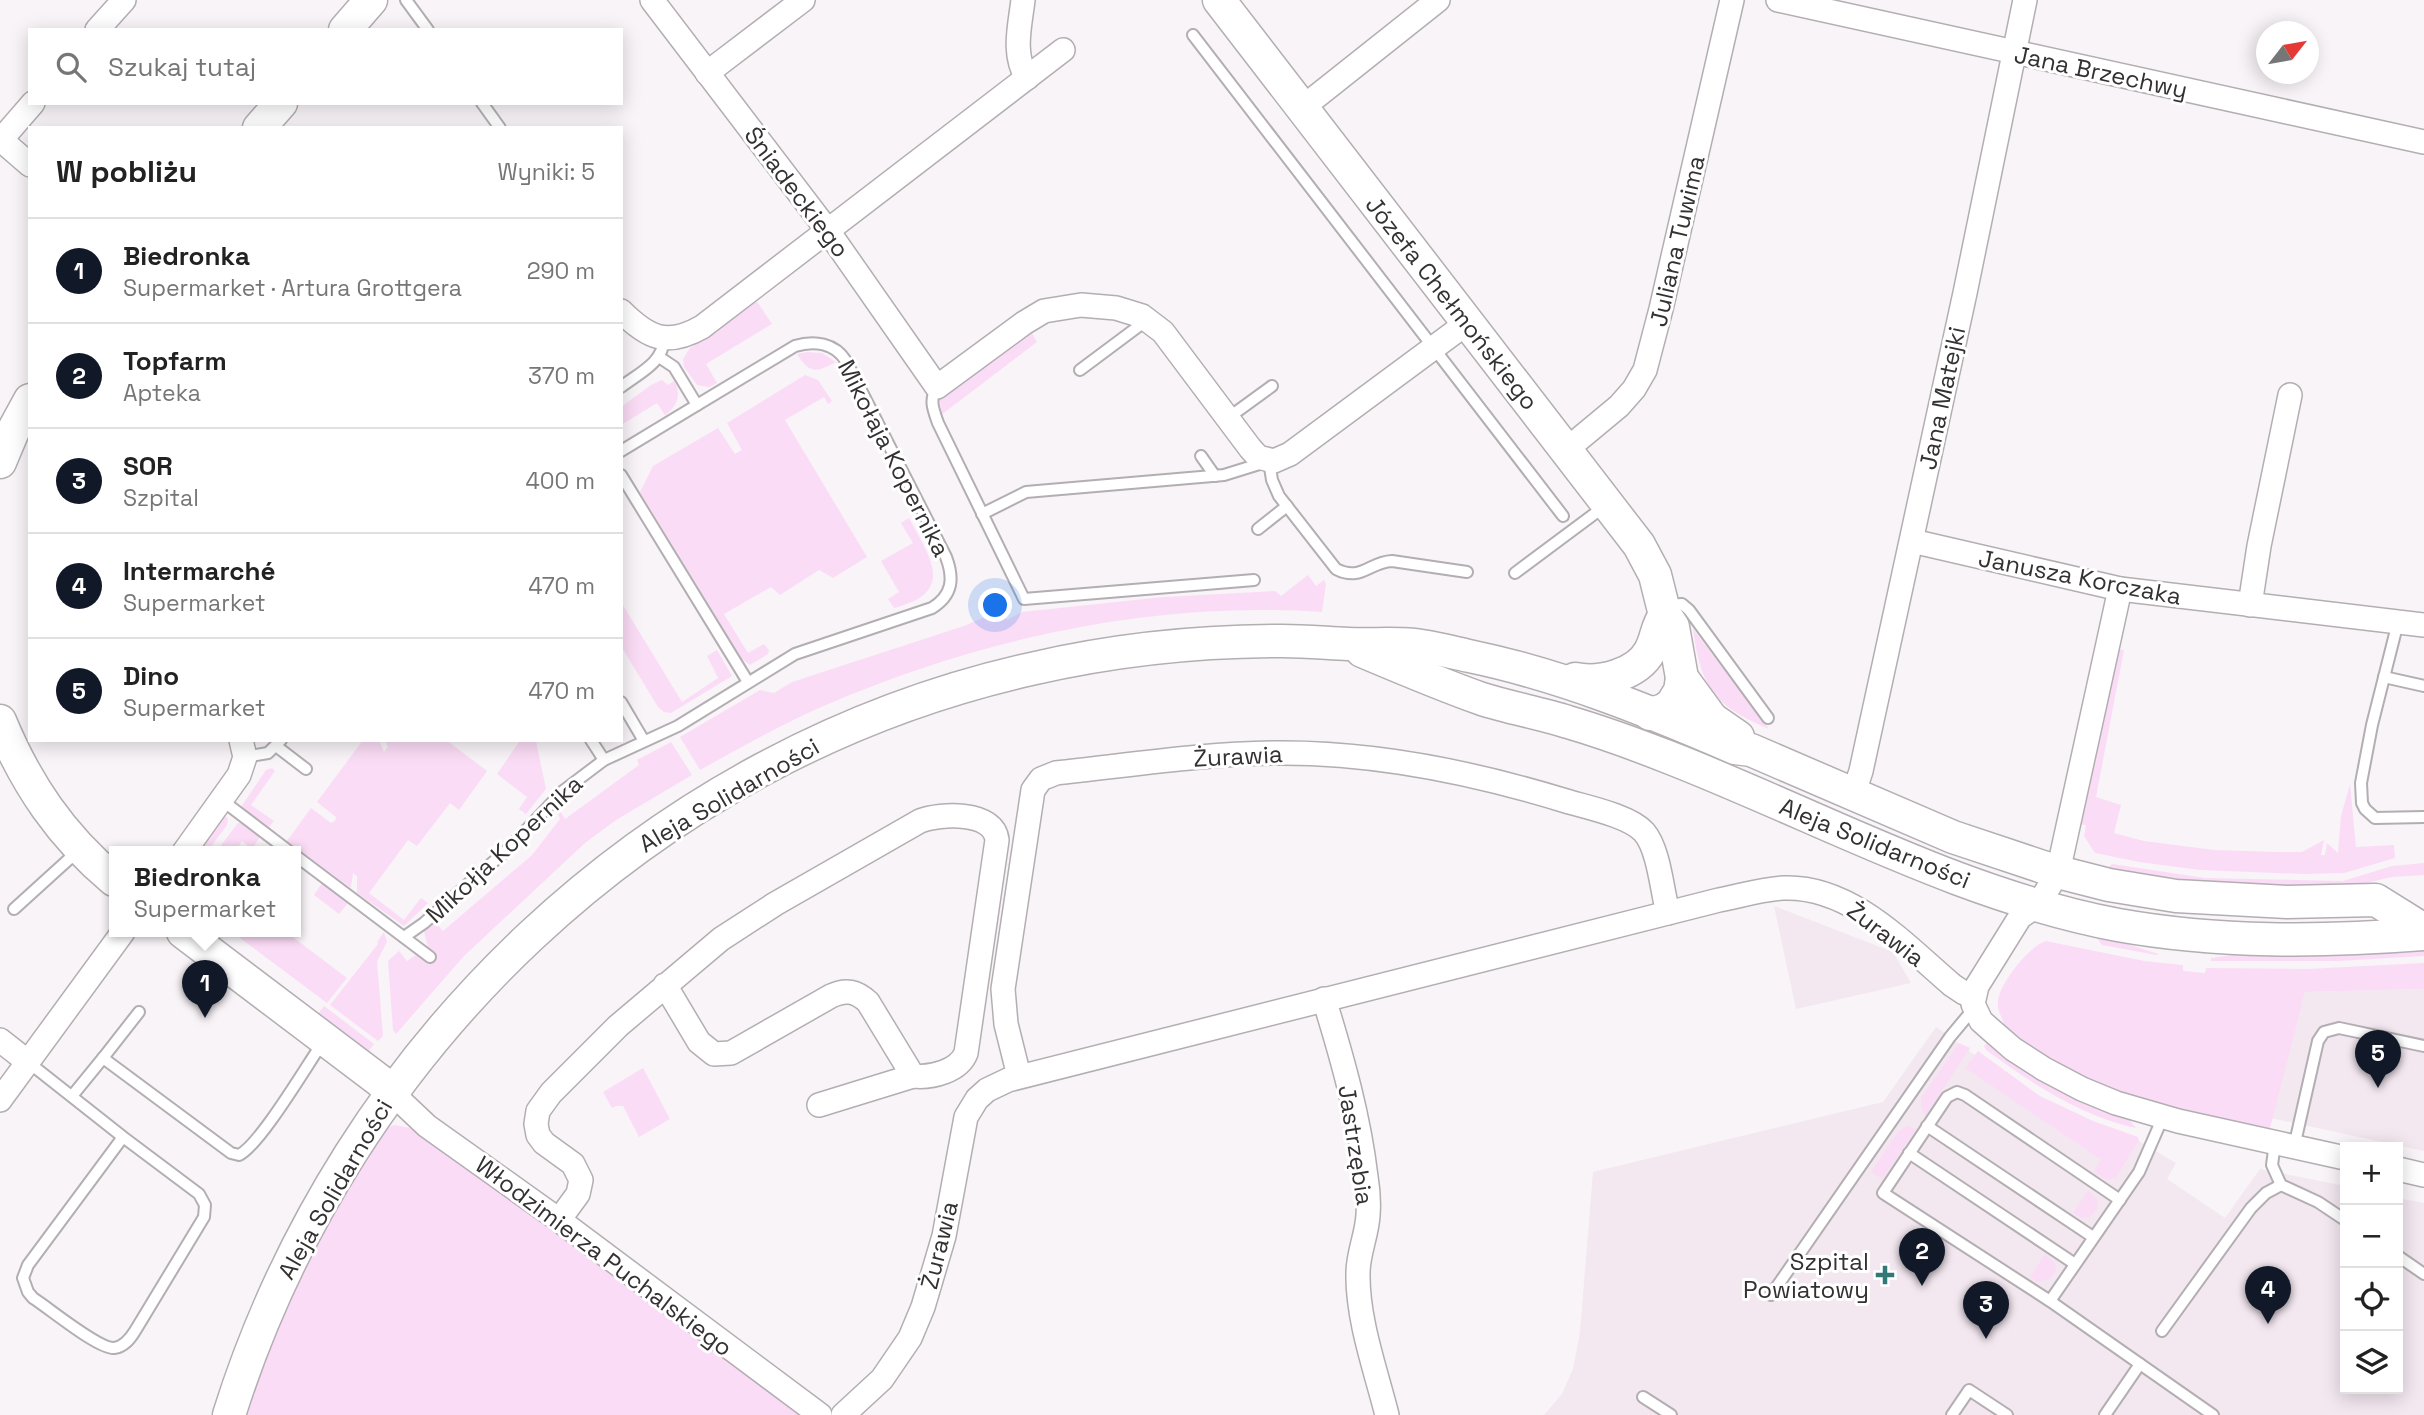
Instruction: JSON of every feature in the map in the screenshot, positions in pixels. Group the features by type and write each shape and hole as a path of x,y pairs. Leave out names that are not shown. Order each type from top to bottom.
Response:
{"main road":[{"path":"347,28 371,0"},
{"name":"Józefa Chełmońskiego","path":"1219,0 1648,559 1675,633 1682,678 1712,719 1746,743 1751,750"},
{"path":"261,126 279,105"},
{"path":"0,462 28,404"},
{"path":"1638,746 1650,714 1646,697 1650,651 1665,610"},
{"name":"Aleja Solidarności","path":"229,1415 249,1356 294,1253 335,1180 391,1092 475,990 516,948 593,881 694,810 825,739 905,706 1032,669 1102,655 1204,643 1278,641 1418,645 1500,662 1577,685 1735,748 1751,750 1953,837 2058,872 2109,885 2176,896 2287,902 2375,900 2424,932"},
{"name":"Aleja Solidarności","path":"1349,644 1375,657 1485,699 1608,734 1921,864 2038,905 2116,924 2215,936 2301,940 2424,932"},
{"path":"1542,675 1555,673 1587,681 1605,680 1623,674 1650,651"},
{"path":"1650,714 1664,710 1672,704 1680,691 1682,678"},
{"path":"0,721 31,786 51,816 80,849 109,875"},
{"path":"190,937 391,1092"}],"street":[{"path":"99,28 124,0"},
{"name":"Śniadeckiego","path":"652,0 828,231 937,387"},
{"path":"707,73 803,0"},
{"path":"1023,0 1018,50 1020,66 1027,78"},
{"path":"1302,108 1438,0"},
{"name":"Juliana Tuwima","path":"1566,450 1619,406 1634,389 1645,370 1732,0"},
{"name":"Jana Brzechwy","path":"1778,0 2424,142"},
{"name":"Jana Matejki","path":"1853,794 1861,771 1912,541 2025,0"},
{"path":"623,313 662,348 702,327 1063,50"},
{"path":"28,163 0,140 31,105"},
{"path":"937,387 1024,323 1051,309 1099,305 1130,311 1147,320 1173,344 1254,453 1269,461 1286,457 1467,323"},
{"path":"2250,605 2259,546 2290,396"},
{"name":"Janusza Korczaka","path":"1912,541 2120,589 2424,625"},
{"path":"2120,589 2058,872 2038,905 2020,917 1980,978 1974,1001 1982,1021 2013,1049 2044,1069 2098,1096 2163,1117 2340,1157"},
{"path":"189,846 239,775 243,749"},
{"name":"Żurawia","path":"1019,1076 1003,1012 1003,989 1033,790 1041,779 1056,773 1204,757 1281,753 1388,761 1470,775 1573,803 1639,827 1651,844 1668,913"},
{"path":"559,1220 578,1194 581,1180 573,1164 541,1140 536,1129 538,1111 584,1058 665,985 745,922 928,818 943,816 985,822 995,831 997,840 966,1053 961,1062 954,1068 914,1076 819,1105"},
{"name":"Żurawia","path":"843,1415 882,1379 900,1354 917,1322 944,1236 959,1144 970,1107 987,1090 1019,1076 1719,900 1783,888 1815,892 1843,901 1885,927 1974,1001"},
{"path":"0,1100 119,937"},
{"path":"665,985 703,1047 719,1056 737,1050 837,993 853,992 872,1008 914,1076"},
{"name":"Jastrzębia","path":"1324,999 1340,1053 1367,1179 1368,1216 1360,1246 1357,1274 1361,1311 1387,1415"},
{"path":"0,1040 28,1062"},
{"name":"Włodzimierza Puchalskiego","path":"391,1092 427,1126 559,1220 820,1415"},
{"path":"2403,1170 2424,1175"}],"lane":[{"path":"406,0 427,28"},
{"path":"1193,35 1563,516"},
{"path":"483,105 499,126"},
{"path":"1080,370 1147,320"},
{"name":"Mikołaja Kopernika","path":"604,760 678,726 795,654 932,608 946,597 951,575 946,558 846,361 837,350 811,343 795,346 623,450"},
{"path":"623,385 662,348 697,405"},
{"path":"1228,418 1272,386"},
{"path":"937,387 932,396 932,407 1024,599 1254,580"},
{"path":"1201,456 1215,476"},
{"path":"982,514 1026,492 1215,476 1269,461 1272,480 1279,496 1331,564 1343,573 1362,573 1388,561 1467,572"},
{"path":"623,478 748,682"},
{"path":"1515,573 1608,504"},
{"path":"1258,529 1287,506"},
{"path":"1665,610 1678,603 1689,610 1768,718"},
{"path":"2398,622 2362,773 2362,803 2365,810 2375,818 2424,817"},
{"path":"2384,677 2424,686"},
{"path":"623,705 644,741"},
{"path":"592,742 604,760"},
{"path":"243,749 268,753 279,743 306,769"},
{"name":"Mikołja Kopernika","path":"404,937 424,923 509,848 563,791 604,760"},
{"path":"223,801 282,846"},
{"path":"14,909 80,849"},
{"path":"301,860 430,957"},
{"path":"1770,1295 1974,1001"},
{"path":"72,1096 139,1012"},
{"path":"2340,1217 2318,1202 2281,1185 2272,1165 2284,1145 2318,1041 2324,1032 2339,1028 2424,1046"},
{"path":"103,1058 231,1153 239,1155 263,1129 325,1040"},
{"path":"28,1062 199,1194 205,1210 204,1217 135,1331 125,1344 112,1348 99,1344 33,1298 23,1278 28,1265 123,1137"},
{"path":"2120,1200 1961,1093 1949,1095 1883,1194 2050,1301 2213,1415"},
{"path":"2050,1301 2144,1164 2163,1117"},
{"path":"1927,1126 2093,1237"},
{"path":"1909,1153 2075,1264"},
{"path":"2162,1331 2251,1208 2266,1193 2281,1185"},
{"path":"2403,1259 2424,1274"},
{"path":"2105,1415 2140,1364"},
{"path":"1952,1415 1969,1390 2007,1415"},
{"path":"1643,1397 1671,1415"}],"shaded area":[{"path":"756,300 772,324 706,364 717,383 709,387 697,385 684,367 683,359 690,348 716,333"},
{"path":"1030,329 1037,342 941,415 940,399 945,393"},
{"path":"822,353 836,362 814,370 806,366 797,354"},
{"path":"805,375 818,380 832,401 828,404 824,397 785,420 867,557 833,578 819,570 780,595 771,587 724,614 748,653 764,644 769,650 768,654 750,665 742,659 640,492 653,466 718,428 735,454 742,450 727,423"},
{"path":"662,380 668,385 674,381 678,395 673,408 665,415 657,403 623,424 623,406"},
{"path":"909,518 930,560 932,583 926,593 914,601 894,608 888,599 899,592 881,561 913,543 901,523"},
{"path":"1308,575 1316,586 1324,580 1326,584 1322,612 1197,612 1073,628 1011,642 891,679 833,702 700,770 680,737 760,690 774,693 792,682 964,626 1001,610 1007,620 1022,612 1163,597 1275,591 1281,596"},
{"path":"623,605 682,702 718,678 707,656 717,650 732,676 671,713 658,707 623,649"},
{"path":"1693,629 1769,729 1735,712 1714,693 1701,667"},
{"path":"2117,649 2124,650 2096,797 2121,805 2114,833 2144,841 2214,850 2302,852 2324,840 2321,855 2325,855 2327,843 2338,853 2341,816 2350,784 2356,847 2394,845 2395,858 2344,873 2304,874 2200,870 2095,853 2084,836 2086,825 2080,824"},
{"path":"362,742 380,742 384,752 388,747 386,742 449,742 487,771 459,810 450,803 417,846 408,840 369,893 404,920 421,898 428,903 404,926 357,893 357,876 353,873 351,888 301,851 301,846 294,846 287,841 311,808 331,823 335,821 336,817 317,802"},
{"path":"519,742 536,742 546,789 526,814 519,809 527,797 497,774"},
{"path":"671,742 692,775 616,820 585,843 464,956 396,1034 393,1030 388,961 399,951 407,961 416,955 427,963 434,953 428,947 423,928 434,920 443,931 532,855 560,819 556,808 565,819 639,765 637,760"},
{"path":"272,768 275,771 251,805 274,821 269,827 241,807 266,770"},
{"path":"224,815 228,819 227,825 211,846 201,846"},
{"path":"238,823 244,823 260,837 254,846 248,846 242,841 239,846 221,846"},
{"path":"2424,863 2424,875 2392,877 2340,889 2223,887 2104,871 2112,864 2205,878 2343,881 2392,866"},
{"path":"322,883 348,903 339,914 314,895"},
{"path":"1774,906 1893,952 1911,983 1796,1009"},
{"path":"384,932 387,942 377,961 383,1036 378,1041 330,1005 378,944"},
{"path":"2093,933 2159,954 2102,945"},
{"path":"239,937 293,937 347,978 327,1003"},
{"path":"2046,941 2144,961 2183,965 2183,971 2205,973 2206,968 2307,969 2424,963 2424,989 2305,992 2269,1132 2198,1116 2128,1096 2094,1083 2031,1048 2002,1026 2004,1023 1998,1004 2004,985 2024,957"},
{"path":"2424,946 2424,956 2338,961 2211,961 2211,958 2259,951"},
{"path":"2424,989 2424,1151 2403,1146 2403,1142 2382,1142 2271,1118 2305,992"},
{"path":"324,1006 374,1044 368,1052 315,1018"},
{"name":"Szpital Powiatowy","path":"1936,1027 1975,1055 1966,1068 2101,1160 2112,1180 2139,1141 2176,1163 2167,1179 2225,1218 2260,1169 2340,1185 2340,1394 2403,1394 2403,1199 2424,1203 2424,1415 1544,1415 1562,1394 1573,1369 1580,1332 1593,1172 1883,1102"},
{"path":"1988,1042 2128,1118 2136,1128 2096,1116 2057,1097 1986,1050 1984,1046"},
{"path":"1959,1043 1970,1048 1925,1116 1921,1108 1921,1098"},
{"path":"1978,1051 2040,1096 2093,1121 2138,1137 2139,1141 2116,1178 2107,1179 2099,1175 2094,1171 2101,1160 1965,1068"},
{"path":"643,1068 670,1119 639,1137 623,1106 612,1108 603,1092"},
{"path":"394,1125 411,1128 579,1248 800,1414 805,1415 242,1415 293,1286 379,1132"},
{"path":"1907,1126 1916,1129 1882,1179 1871,1172 1898,1132"},
{"path":"2088,1190 2097,1199 2098,1208 2090,1217 2082,1218 2073,1213"},
{"path":"2045,1254 2055,1263 2056,1270 2050,1279 2037,1282 2030,1277"}],"place":[{"name":"Biedronka","path":"205,1018"},
{"name":"Dino","path":"2378,1088"},
{"name":"Szpital Powiatowy","path":"1885,1275"},
{"name":"Topfarm","path":"1922,1286"},
{"name":"Intermarché","path":"2268,1324"},
{"name":"SOR","path":"1986,1339"}]}
